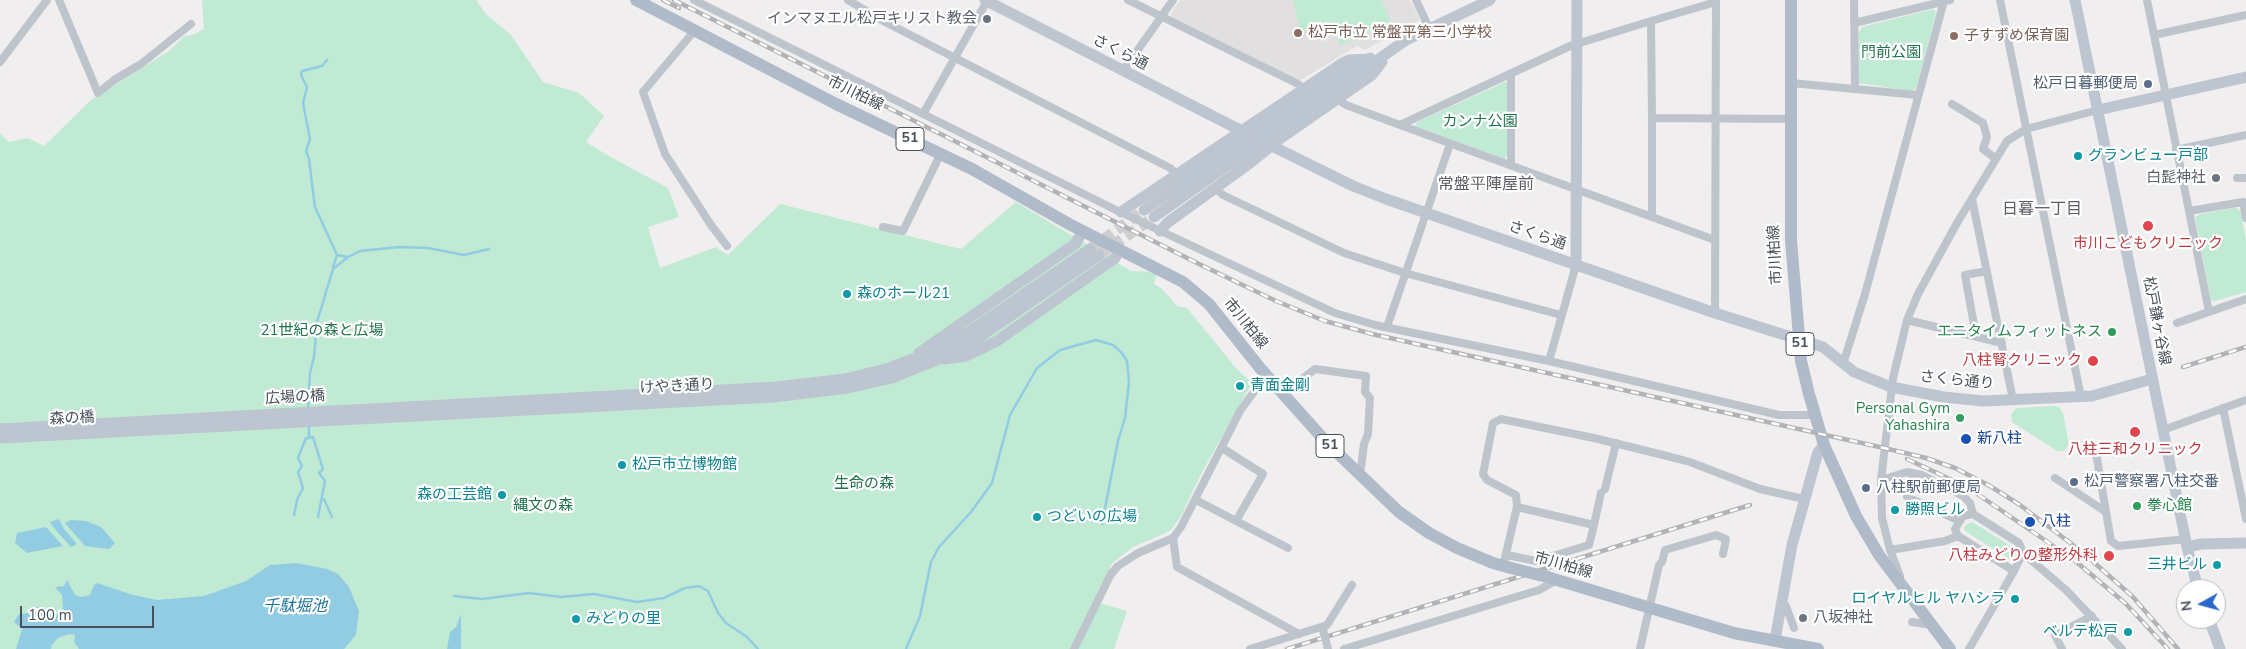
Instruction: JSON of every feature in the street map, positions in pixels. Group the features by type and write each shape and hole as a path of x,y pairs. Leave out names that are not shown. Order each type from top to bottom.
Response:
{"main road":[{"name":"市川柏線","path":"636,0 836,104 941,153 1083,231 1166,273 1196,292 1210,304 1266,375 1327,444 1414,524 1457,548 1734,634 1818,649"},
{"name":"市川柏線","path":"1791,0 1791,240 1799,340 1814,415 1824,445 1856,516 1879,555 1950,649"}],"street":[{"path":"1,58 47,0"},
{"path":"59,0 98,93 114,80 141,64 191,24"},
{"path":"694,0 1121,212 1320,307 1351,318 1387,327 1550,361 1779,415 1814,415"},
{"path":"848,0 885,22 1170,168 1176,174"},
{"path":"923,114 986,0"},
{"name":"さくら通","path":"986,0 1243,132 1354,186 1426,214 1799,340"},
{"path":"1128,0 1298,84 1304,89"},
{"path":"1123,71 1173,0"},
{"path":"1416,0 1429,28"},
{"path":"1370,58 1149,214 1391,51 1429,28 1490,0"},
{"path":"1550,361 1576,265 1577,0"},
{"path":"1854,0 1855,89"},
{"path":"2000,0 2081,397"},
{"name":"松戸鎌ヶ谷線","path":"2075,0 2152,379 2196,579"},
{"path":"2147,0 2209,312"},
{"path":"1400,125 1578,44 1716,1 1715,313"},
{"path":"1854,23 1947,1"},
{"path":"1843,364 1862,303 1918,96 1947,1"},
{"path":"2154,35 2246,15"},
{"path":"1650,21 1652,217"},
{"path":"696,30 644,92 665,154 711,225 727,246"},
{"path":"1121,212 1349,60 1370,58 1391,51"},
{"path":"1160,231 1167,223 1270,145 1372,76 1391,51"},
{"path":"1511,74 1511,165"},
{"path":"1912,599 1890,550 1882,518 1881,480 1891,387 1907,320 1918,294 1957,223 2007,141 2026,129 2098,110 2246,76"},
{"path":"1791,83 1918,96"},
{"path":"1337,99 1450,144 1716,240"},
{"path":"1952,104 1983,123 1987,137 1984,148 1996,159"},
{"path":"1652,118 1791,118"},
{"path":"2176,150 2246,135"},
{"path":"1387,327 1450,144"},
{"path":"883,227 903,231 941,153"},
{"path":"2237,178 2246,178"},
{"path":"1215,188 1223,195 1309,238 1344,253 1405,273 1561,315"},
{"path":"1972,199 2013,400"},
{"path":"2188,211 2243,202 2246,218"},
{"path":"912,360 922,350 1076,244 1083,231"},
{"path":"938,354 954,359 966,356 997,341 1115,258 1120,250"},
{"path":"938,354 978,339 1094,252"},
{"path":"1976,336 1964,275 1987,271"},
{"path":"2177,323 2246,299"},
{"path":"1907,320 2002,343"},
{"name":"さくら通り","path":"1799,340 1823,347 1843,364 1871,380 1891,387 1969,400 2092,396 2152,379"},
{"name":"けやき通り","path":"412,411 805,385 845,379 938,354"},
{"name":"けやき通り","path":"412,411 806,394 848,388 892,378 938,354"},
{"path":"1283,394 1315,368 1366,376 1365,392 1370,398 1368,434 1364,444 1361,468 1358,472"},
{"path":"1074,649 1111,574 1118,566 1138,553 1173,538 1188,517 1240,411 1266,375"},
{"path":"2163,430 2246,400"},
{"path":"2223,408 2246,519"},
{"name":"広場の橋","path":"146,425 412,411"},
{"path":"1616,443 1589,545 1536,561 1507,563 1517,507 1516,495 1487,480 1483,474 1493,423 1501,419 1616,443 1690,462 1760,489 1804,499"},
{"name":"森の橋","path":"0,429 146,425"},
{"name":"森の橋","path":"0,438 146,425"},
{"path":"1775,640 1781,600 1804,499 1818,452 1824,445"},
{"path":"2085,445 2096,453 2112,541 2118,546 2246,543"},
{"path":"1222,448 1263,474 1236,521"},
{"path":"1881,480 1899,474 1912,473 1922,475 1963,496 1970,503 1973,514 2019,543 2023,553 2092,616 2122,649"},
{"path":"1912,473 1912,482 1907,497 1960,521"},
{"path":"2055,478 2106,512"},
{"path":"1196,500 1288,548"},
{"path":"1517,507 1594,525"},
{"path":"1973,514 1964,516 1960,521 1955,529 1958,536 2014,571"},
{"path":"1640,649 1659,565 1662,562 1665,550 1716,535 1726,538 1723,554"},
{"path":"1890,550 1945,541 1958,536"},
{"path":"1173,538 1177,567 1299,634"},
{"path":"1969,649 2023,553"},
{"path":"1344,649 1539,590 1552,579"},
{"path":"1250,649 1322,629 1327,625 1352,585"},
{"path":"1781,600 1786,606 1794,628"},
{"path":"2062,649 2055,636 2092,616"},
{"path":"1912,622 1931,625"},
{"path":"1322,629 1328,649"},
{"path":"2213,629 2220,649"}],"shaded area":[{"name":"松戸市立 常盤平第三小学校","path":"1180,0 1410,0 1420,20 1365,50 1357,46 1299,81 1172,20 1171,13"}],"green space":[{"name":"21世紀の森と広場","path":"202,0 476,0 486,14 511,35 543,82 579,93 604,116 586,142 668,188 679,217 648,227 660,268 716,247 728,255 780,204 961,249 1016,202 1131,271 1157,272 1154,284 1162,289 1177,306 1187,308 1235,367 1252,383 1201,474 1181,516 1170,531 1133,547 1111,564 1099,603 1127,611 1114,649 0,649 0,133 9,142 28,138 44,146 91,100 169,51 183,37 204,29"},
{"path":"1293,0 1381,0 1391,21 1340,46 1334,24 1300,31"},
{"name":"門前公園","path":"1933,9 1936,13 1916,88 1911,91 1859,83 1858,34 1862,27"},
{"name":"カンナ公園","path":"1507,82 1507,154 1505,159 1415,126 1417,122"},
{"path":"2237,208 2241,213 2246,240 2246,292 2215,301 2211,300 2195,217 2201,214"},
{"path":"2059,407 2063,413 2068,446 2063,451 2057,451 2012,422 2011,415 2016,408"},
{"path":"1972,522 2014,548 2016,552 2014,559 2009,559 1965,531 1964,528 1967,524"}],"water":[{"path":"59,519 64,529 77,544 71,547 50,522"},
{"path":"71,520 86,521 101,527 115,543 109,549 85,546 65,523"},
{"path":"46,527 63,546 27,553 15,543 17,533"},
{"name":"千駄堀池","path":"296,563 327,569 338,574 349,587 359,611 356,635 344,649 79,649 74,642 75,635 69,634 58,638 51,646 51,649 16,649 22,629 14,622 19,614 29,613 37,607 42,608 51,616 63,611 62,595 55,587 64,586 67,580 75,595 82,597 90,595 94,585 97,583 133,595 157,600 204,596 246,581 270,565"},
{"path":"461,614 461,649 447,649 450,632 456,627"}],"waterway":[{"path":"325,295 333,269 348,257 337,255 315,207 309,159 306,151 310,139 303,103 307,87 301,75 302,71 322,66 327,60"},
{"path":"348,257 360,251 399,247 428,248 464,255 489,249"},
{"path":"333,267 337,255"},
{"path":"308,408 310,373 314,357 317,322 325,296"},
{"path":"906,649 920,616 931,562 939,547 971,512 992,483 1010,415 1037,368 1060,350 1096,340 1113,345 1121,352 1127,361 1129,382 1125,418 1118,441 1102,524"},
{"path":"309,426 309,438"},
{"path":"309,438 313,437 323,469 319,473 325,481 318,517"},
{"path":"294,515 297,500 303,488 298,472 302,466 298,458 306,438 309,438"},
{"path":"324,499 332,517"},
{"path":"454,596 482,599 529,593 561,597 594,594 637,602 664,598 685,588 699,586 708,591 718,613 726,623 747,637 758,649"}],"tunnel":[{"path":"1090,249 1144,210"},
{"path":"1099,255 1154,217"}],"railway":[{"path":"663,0 679,8"},
{"path":"674,0 1199,264 1276,301 1325,321 1372,334 1884,448 1926,458 1955,468 1990,486 2020,505 2081,551 2132,596 2178,649"},
{"path":"2183,367 2246,347"},
{"path":"1907,459 1967,487 2074,560 2125,603 2168,649"},
{"path":"1287,649 1750,505"}],"place":[{"name":"インマヌエル松戸キリスト教会","path":"987,19"},
{"name":"松戸市立 常盤平第三小学校","path":"1298,33"},
{"name":"子すずめ保育園","path":"1954,36"},
{"name":"松戸日暮郵便局","path":"2148,84"},
{"name":"グランビュー戸部","path":"2078,156"},
{"name":"白髭神社","path":"2216,178"},
{"name":"市川こどもクリニック","path":"2148,226"},
{"name":"森のホール21","path":"847,294"},
{"name":"エニタイムフィットネス","path":"2112,332"},
{"name":"八柱腎クリニック","path":"2093,361"},
{"name":"青面金剛","path":"1240,386"},
{"name":"Personal Gym Yahashira","path":"1960,418"},
{"name":"八柱三和クリニック","path":"2135,432"},
{"name":"新八柱","path":"1966,439"},
{"name":"松戸市立博物館","path":"622,465"},
{"name":"松戸警察署八柱交番","path":"2074,482"},
{"name":"八柱駅前郵便局","path":"1866,488"},
{"name":"森の工芸館","path":"502,495"},
{"name":"拳心館","path":"2137,506"},
{"name":"勝照ビル","path":"1895,510"},
{"name":"つどいの広場","path":"1037,517"},
{"name":"八柱","path":"2030,522"},
{"name":"八柱みどりの整形外科","path":"2109,556"},
{"name":"三井ビル","path":"2217,565"},
{"name":"ロイヤルヒル ヤハシラ","path":"2015,599"},
{"name":"八坂神社","path":"1803,618"},
{"name":"みどりの里","path":"576,619"},
{"name":"ベルテ松戸","path":"2128,632"}],"district":[{"name":"常盤平陣屋前","path":"1486,185"},
{"name":"日暮一丁目","path":"2042,210"}],"park label":[{"name":"生命の森","path":"864,484"},
{"name":"縄文の森","path":"543,506"}]}
